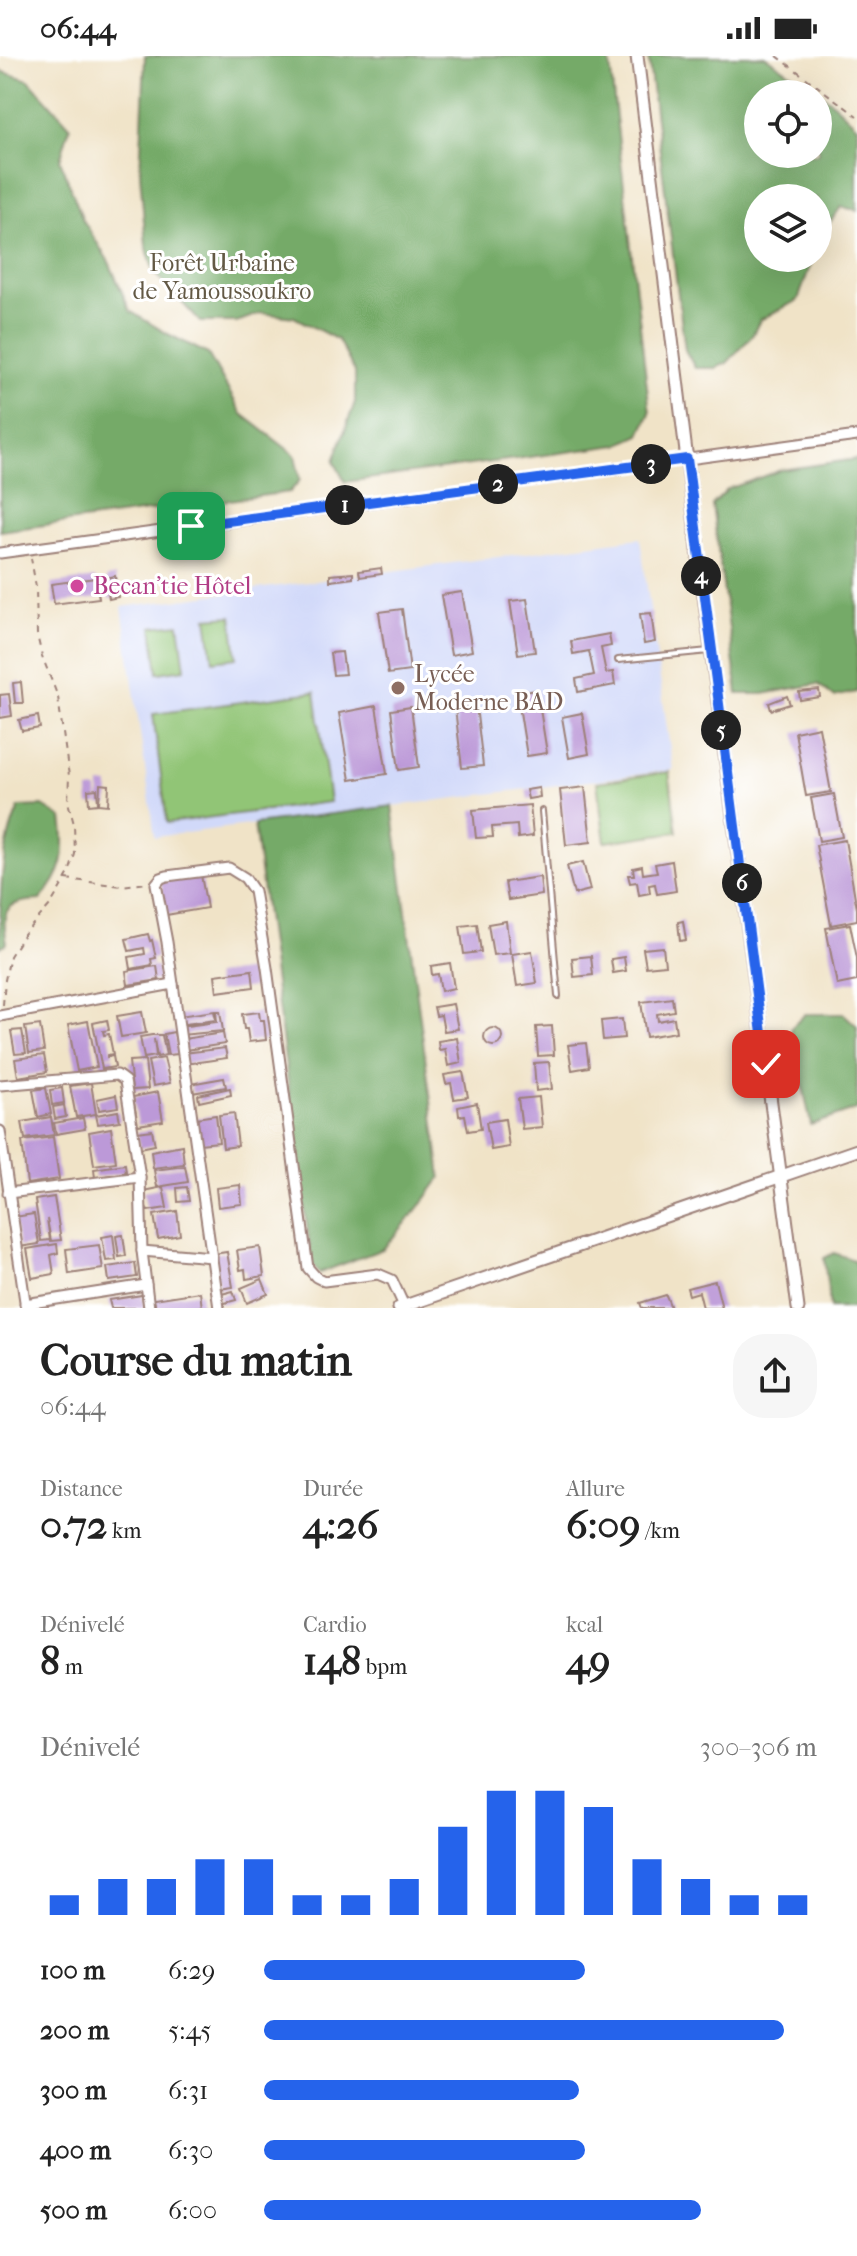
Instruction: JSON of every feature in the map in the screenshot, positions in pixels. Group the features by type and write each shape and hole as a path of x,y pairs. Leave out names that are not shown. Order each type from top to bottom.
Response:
{"street":[{"path":"637,56 711,651 798,1308"},
{"path":"0,553 857,436"},
{"path":"219,1308 156,884 167,876 229,868 245,878 254,891 308,1268 324,1281 378,1274 392,1280 403,1307 857,1150"},
{"path":"1,1016 173,984"},
{"path":"0,1085 117,1075 125,1081 140,1177 142,1251 149,1308"},
{"path":"0,1131 26,1306 146,1285"},
{"path":"8,1193 140,1177"},
{"path":"142,1251 212,1257"}],"lane":[{"path":"618,660 711,651"},
{"path":"542,811 558,996"}],"path":[{"path":"777,56 857,116"},
{"path":"1,1016 10,956 24,934 51,904 75,854 74,824 68,802 69,776 58,697 37,635 36,587 29,549"},
{"path":"65,879 122,886 156,884"}],"shaded area":[{"name":"Lycée Moderne BAD","path":"640,538 673,770 155,837 122,607"}],"green space":[{"name":"Forêt Urbaine de Yamoussoukro","path":"145,56 609,56 650,413 640,435 618,445 345,482 334,461 355,402 355,372 338,340 294,317 261,313 237,322 200,322 154,272 146,246 140,173"},
{"path":"648,56 765,56 800,80 744,80 744,168 832,168 832,102 857,126 857,210 841,207 832,220 832,184 744,184 744,272 808,272 798,300 760,320 752,336 727,363 716,368 695,368 685,350"},
{"path":"0,71 29,80 70,126 60,160 83,220 109,262 130,311 208,354 242,414 295,455 300,480 290,492 0,531"},
{"path":"857,459 857,692 834,697 818,684 763,694 738,694 712,505 728,489 781,470"},
{"path":"232,616 237,658 213,661 207,618"},
{"path":"179,624 185,669 158,673 152,627"},
{"path":"315,692 330,802 167,823 153,714"},
{"path":"669,772 677,832 605,842 597,782"},
{"path":"43,806 62,818 62,862 55,881 40,900 19,903 8,910 5,922 7,943 0,947 2,874 13,823 19,807"},
{"path":"392,806 441,1177 383,1249 319,1273 312,1264 254,824"},
{"path":"805,1014 844,1014 857,1026 857,1109 811,1125 791,1028"},
{"path":"834,1253 854,1260 857,1268 857,1308 830,1308 824,1258"}],"building":[{"path":"381,568 382,574 360,577 359,571"},
{"path":"353,573 353,578 330,581 330,575"},
{"path":"115,576 118,597 109,599 106,578"},
{"path":"95,578 99,598 54,604 51,584"},
{"path":"462,592 472,651 451,655 441,595"},
{"path":"527,599 535,652 518,654 510,601"},
{"path":"402,609 410,671 388,674 379,612"},
{"path":"651,613 655,642 644,644 640,614"},
{"path":"609,634 611,646 601,648 606,673 613,672 615,685 578,692 576,679 594,675 589,651 573,654 571,641"},
{"path":"342,652 345,674 333,675 330,653"},
{"path":"21,682 23,703 15,703 13,683"},
{"path":"537,690 547,753 527,756 517,693"},
{"path":"819,690 820,697 800,700 799,692"},
{"path":"9,694 12,716 0,718 0,695"},
{"path":"787,696 790,704 771,710 769,703"},
{"path":"376,706 387,774 350,780 339,713"},
{"path":"476,706 483,766 462,768 455,708"},
{"path":"411,707 419,767 399,770 391,710"},
{"path":"582,713 589,754 569,758 562,717"},
{"path":"38,716 40,728 22,731 19,720"},
{"path":"819,727 831,792 806,796 795,732"},
{"path":"100,784 109,785 108,805 99,804"},
{"path":"585,787 591,842 566,845 560,790"},
{"path":"539,788 540,797 528,799 526,790"},
{"path":"97,789 98,804 89,805 88,790"},
{"path":"834,794 842,837 819,841 811,798"},
{"path":"530,805 533,836 518,838 517,825 492,827 493,837 476,838 473,810"},
{"path":"845,840 857,920 831,925 816,845"},
{"path":"672,861 676,891 657,894 655,884 649,885 650,893 639,895 637,882 630,883 628,875 634,875 633,868 642,866 643,874 657,872 655,864"},
{"path":"583,862 590,890 574,894 567,866"},
{"path":"201,875 207,908 166,915 161,882"},
{"path":"540,877 542,895 508,900 505,882"},
{"path":"506,921 510,953 493,955 488,924"},
{"path":"683,921 686,940 680,941 678,922"},
{"path":"477,924 481,952 464,954 460,926"},
{"path":"850,924 857,958 857,981 837,985 826,928"},
{"path":"148,934 156,958 151,959 152,965 131,969 129,957 145,954 144,948 129,951 126,939"},
{"path":"663,947 665,965 646,967 643,949"},
{"path":"532,951 537,983 517,986 512,954"},
{"path":"591,956 593,975 574,977 572,958"},
{"path":"624,957 626,971 613,973 611,959"},
{"path":"450,963 454,988 441,991 438,974 432,975 431,966"},
{"path":"157,966 159,980 128,985 126,971"},
{"path":"252,970 254,987 217,992 215,975"},
{"path":"672,998 674,1011 657,1014 658,1021 674,1018 676,1032 646,1037 641,1002"},
{"path":"453,1004 458,1029 444,1031 441,1015 436,1016 434,1007"},
{"path":"214,1011 216,1020 186,1026 217,1022 216,1011 220,1011 223,1031 181,1035 178,1016"},
{"path":"142,1012 146,1033 121,1037 117,1016"},
{"path":"259,1012 260,1020 264,1020 266,1040 249,1042 242,1014"},
{"path":"622,1019 624,1038 603,1040 601,1021"},
{"path":"107,1020 109,1030 103,1031 104,1035 109,1034 113,1054 107,1057 113,1056 115,1067 102,1069 93,1023"},
{"path":"88,1021 97,1067 77,1071 68,1025"},
{"path":"40,1025 44,1051 29,1053 25,1027"},
{"path":"552,1026 554,1055 538,1056 536,1027"},
{"path":"493,1028 502,1037 493,1046 484,1037"},
{"path":"22,1030 26,1053 15,1054 11,1031"},
{"path":"174,1032 178,1054 168,1055 164,1034"},
{"path":"223,1033 225,1044 185,1050 183,1039"},
{"path":"162,1035 166,1055 157,1057 154,1039 156,1056 144,1058 140,1037"},
{"path":"457,1038 461,1063 448,1066 445,1049 439,1050 438,1041"},
{"path":"586,1043 589,1067 572,1070 568,1045"},
{"path":"225,1048 227,1058 185,1064 184,1053"},
{"path":"44,1055 47,1072 18,1077 15,1059"},
{"path":"164,1058 170,1083 153,1086 148,1061"},
{"path":"145,1060 148,1089 132,1090 129,1061"},
{"path":"549,1062 552,1089 536,1091 534,1063"},
{"path":"463,1072 468,1097 454,1099 451,1083 446,1084 444,1075"},
{"path":"224,1078 226,1087 192,1093 190,1084"},
{"path":"91,1083 96,1114 76,1117 70,1086"},
{"path":"46,1088 51,1114 38,1117 33,1090"},
{"path":"62,1088 64,1103 52,1105 50,1090"},
{"path":"230,1088 231,1095 199,1102 198,1095"},
{"path":"158,1092 163,1121 138,1125 133,1097"},
{"path":"116,1095 118,1107 99,1110 97,1099"},
{"path":"539,1097 542,1127 522,1129 518,1099"},
{"path":"477,1103 481,1129 468,1131 465,1115 459,1116 458,1107"},
{"path":"64,1105 66,1117 55,1119 53,1107"},
{"path":"118,1111 120,1121 98,1124 96,1115"},
{"path":"234,1113 238,1146 223,1148 219,1115"},
{"path":"216,1115 219,1142 199,1144 196,1118"},
{"path":"51,1117 54,1135 25,1139 22,1122"},
{"path":"83,1118 85,1129 56,1134 54,1123"},
{"path":"505,1119 509,1147 491,1150 486,1122"},
{"path":"111,1128 116,1162 94,1165 89,1132"},
{"path":"152,1130 155,1145 140,1148 137,1132"},
{"path":"53,1137 59,1179 27,1184 22,1141"},
{"path":"182,1145 184,1164 153,1168 151,1151"},
{"path":"125,1164 126,1172 95,1178 94,1169"},
{"path":"185,1166 188,1182 157,1187 154,1170"},
{"path":"240,1185 242,1204 218,1207 216,1188"},
{"path":"163,1187 167,1208 147,1211 143,1191"},
{"path":"187,1187 189,1201 178,1202 177,1188"},
{"path":"54,1197 61,1240 51,1241 47,1219 50,1240 41,1241 35,1200"},
{"path":"177,1211 180,1235 158,1239 154,1215"},
{"path":"34,1214 39,1244 19,1247 14,1217"},
{"path":"113,1235 116,1260 106,1261 102,1237"},
{"path":"123,1235 126,1256 119,1257 116,1236"},
{"path":"57,1244 58,1253 51,1255 54,1274 32,1278 27,1249"},
{"path":"99,1245 103,1269 69,1274 66,1249"},
{"path":"260,1247 264,1276 246,1279 245,1269 240,1270 237,1250"},
{"path":"227,1252 233,1287 219,1289 213,1254"},
{"path":"135,1263 137,1277 109,1281 107,1267"},
{"path":"262,1279 268,1294 247,1303 241,1288"},
{"path":"715,1281 722,1308 703,1308 699,1292 689,1295 687,1288"},
{"path":"233,1291 236,1300 221,1304 218,1295"},
{"path":"200,1292 202,1308 156,1308 154,1299"},
{"path":"142,1295 144,1308 111,1308 109,1300"},
{"path":"666,1295 671,1308 642,1308 640,1303"}],"place":[{"name":"Becan’tie Hôtel","path":"77,586"},
{"name":"Lycée Moderne BAD","path":"398,688"}],"route":[{"path":"191,526 687,459 766,1064"}]}
